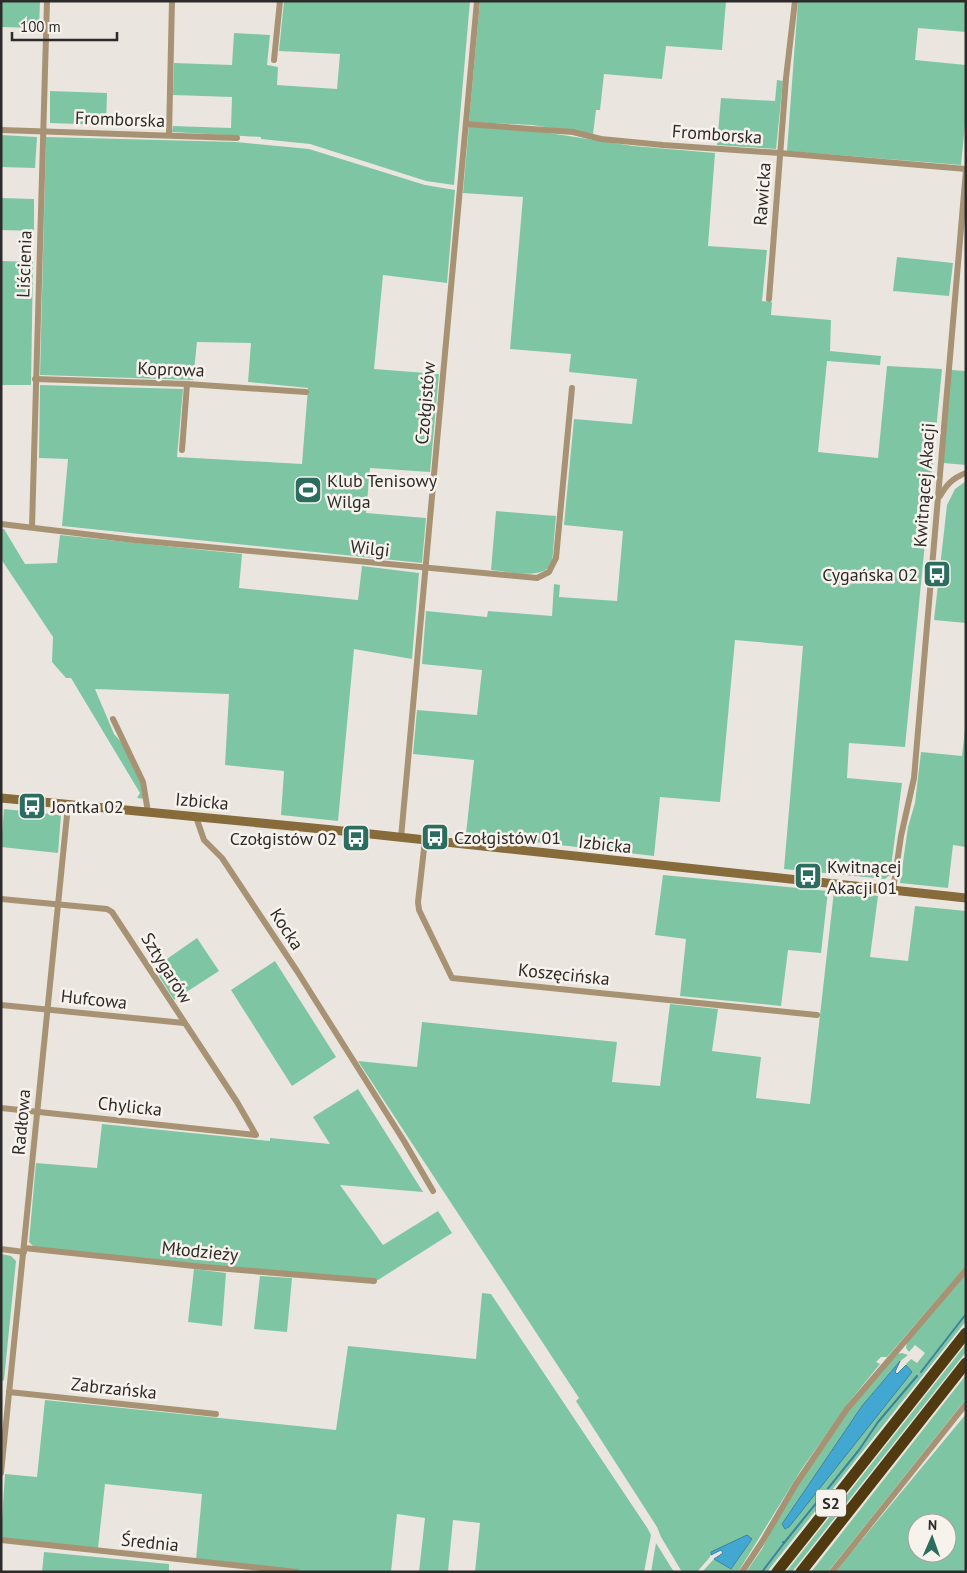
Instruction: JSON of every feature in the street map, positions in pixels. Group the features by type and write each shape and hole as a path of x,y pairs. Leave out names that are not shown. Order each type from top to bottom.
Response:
{"highway":[{"name":"S2","path":"777,1572 966,1333"},
{"name":"S2","path":"802,1572 966,1363"}],"street":[{"name":"Liścienia","path":"32,527 47,1"},
{"path":"169,135 172,1"},
{"path":"274,60 280,1"},
{"name":"Czołgistów","path":"401,838 424,568 477,1"},
{"name":"Rawicka","path":"769,299 780,153 795,1"},
{"name":"Fromborska","path":"466,124 557,130 601,139 663,145 780,153 966,170"},
{"name":"Fromborska","path":"1,130 237,138"},
{"name":"Kwitnącej Akacji","path":"893,890 901,836 914,778 940,497 948,366 966,170"},
{"name":"Koprowa","path":"35,380 187,384 306,392"},
{"path":"182,450 187,384"},
{"name":"Wilgi","path":"1,524 134,540 537,578 545,575 552,568 557,549 572,388"},
{"path":"940,497 946,485 954,478 966,473"},
{"path":"113,719 143,782 148,812"},
{"name":"Izbicka","path":"1,798 426,840 966,898"},
{"name":"Radłowa","path":"1,1473 68,805"},
{"name":"Kocka","path":"196,817 204,840 222,858 297,971 404,1141 433,1191"},
{"name":"Koszęcińska","path":"426,840 418,902 419,910 452,978 817,1015"},
{"name":"Sztygarów","path":"1,899 107,909 112,912 237,1102 256,1135"},
{"name":"Hufcowa","path":"1,1005 184,1023"},
{"name":"Chylicka","path":"1,1108 256,1135"},
{"name":"Młodzieży","path":"1,1250 24,1250 374,1281"},
{"path":"742,1572 796,1484 847,1409 966,1270"},
{"name":"Zabrzańska","path":"9,1392 216,1414"},
{"path":"832,1572 966,1404"},
{"name":"Średnia","path":"1,1540 296,1572"}],"green space":[{"path":"1,1 40,1 39,28 1,27"},
{"path":"284,1 470,1 454,185 426,181 310,144 261,139 261,137 172,132 173,126 231,128 232,97 173,95 174,63 232,65 234,33 270,35 267,65 278,67 277,85 337,89 340,54 279,51"},
{"path":"480,1 726,1 722,50 666,46 662,79 604,74 600,110 596,110 593,134 532,125 469,122"},
{"path":"798,1 966,1 966,32 918,28 915,60 966,65 966,114 961,165 787,151"},
{"path":"777,80 783,81 776,149 717,145 721,98 775,101"},
{"path":"50,91 107,93 106,125 50,123"},
{"path":"469,125 543,132 633,146 715,153 708,246 767,250 762,301 772,302 771,315 831,320 830,351 881,356 880,365 827,361 818,452 878,458 887,366 942,369 905,747 849,743 847,778 902,783 890,875 885,879 784,869 803,646 735,640 720,802 660,797 654,856 466,834 474,760 413,754 417,710 477,715 482,670 422,664 426,611 487,617 488,611 552,616 554,584 560,585 559,597 617,601 623,531 564,525 574,419 632,424 637,379 569,372 571,354 510,349 523,197 463,193"},
{"path":"1,135 37,137 35,168 1,167"},
{"path":"46,137 236,142 309,149 425,185 455,190 447,283 383,275 374,369 439,374 430,472 370,468 366,513 426,518 422,563 62,526 68,459 39,458 40,385 183,389 177,457 302,464 308,388 248,382 251,343 197,342 193,380 40,375"},
{"path":"1,198 34,199 34,231 1,230"},
{"path":"897,257 953,263 949,296 893,291"},
{"path":"1,261 33,262 31,385 2,385 1,436"},
{"path":"951,370 966,371 966,465 943,463"},
{"path":"966,481 966,623 934,620 947,505 955,489"},
{"path":"496,511 556,516 552,564 547,569 532,574 491,570"},
{"path":"1,529 4,529 25,564 57,563 60,535 242,554 239,588 358,600 362,566 419,573 412,659 354,649 338,821 281,815 284,771 225,765 229,694 95,689 114,734 123,744 144,791 145,799 137,798 140,793 71,678 66,678 52,662 53,637 1,559"},
{"path":"966,720 966,847 953,845 948,888 900,883 908,827 915,803 921,752 962,756"},
{"path":"4,809 61,815 58,853 1,847"},
{"path":"663,875 828,891 821,953 788,950 781,1006 680,996 686,939 655,935"},
{"path":"834,891 878,896 870,957 908,961 915,906 966,911 966,1266 887,1357 881,1357 876,1362 880,1364 849,1402 801,1470 738,1572 702,1572 714,1559 731,1569 752,1539 711,1552 710,1557 697,1572 682,1572 657,1527 576,1401 579,1398 358,1061 417,1067 422,1022 617,1042 612,1082 660,1086 670,1004 718,1009 712,1051 761,1057 756,1098 810,1104"},
{"path":"197,938 219,971 174,1000 154,968"},
{"path":"275,961 336,1057 292,1086 231,990"},
{"path":"358,1089 423,1192 340,1185 383,1245 438,1211 452,1233 378,1280 231,1268 34,1247 29,1242 36,1163 97,1168 102,1124 270,1141 270,1138 330,1144 313,1117"},
{"path":"1,1254 11,1256 16,1261 4,1380 1,1382"},
{"path":"194,1269 226,1273 222,1326 188,1322"},
{"path":"966,1274 966,1321 767,1572 746,1572 762,1549 783,1508 854,1403 897,1354 908,1355 898,1363 862,1406 782,1524 787,1529 911,1372 906,1364 911,1359 917,1363 925,1353 915,1345 909,1352 906,1348 907,1342"},
{"path":"260,1276 292,1278 287,1332 254,1329"},
{"path":"482,1293 491,1294 648,1529 651,1535 644,1572 475,1572 480,1523 453,1520 448,1572 419,1572 425,1518 397,1514 391,1572 310,1572 196,1560 202,1494 105,1484 98,1548 4,1539 1,1535 5,1474 37,1477 45,1400 336,1430 348,1346 476,1359"},
{"path":"966,1344 966,1352 792,1572 786,1572"},
{"path":"966,1375 966,1399 828,1572 811,1572"},
{"path":"966,1414 966,1572 836,1572 845,1560"},
{"path":"656,1543 674,1572 651,1572"},
{"path":"44,1552 169,1564 169,1572 42,1572"}],"water":[{"path":"900,1361 895,1372 897,1374 906,1365 912,1372 789,1527 785,1529 782,1524 862,1406"},
{"path":"747,1535 752,1539 731,1569 714,1559 723,1553 721,1550 711,1555 711,1552"}],"waterway":[{"path":"921,1372 966,1314"},
{"path":"784,1543 859,1450 878,1422 917,1376"},
{"path":"762,1572 783,1542"}],"place":[{"name":"Klub Tenisowy Wilga","path":"308,490"},
{"name":"Cygańska 02","path":"937,574"},
{"name":"Jontka 02","path":"32,806"},
{"name":"Czołgistów 01","path":"435,837"},
{"name":"Czołgistów 02","path":"356,838"},
{"name":"Kwitnącej Akacji 01","path":"808,876"}]}
